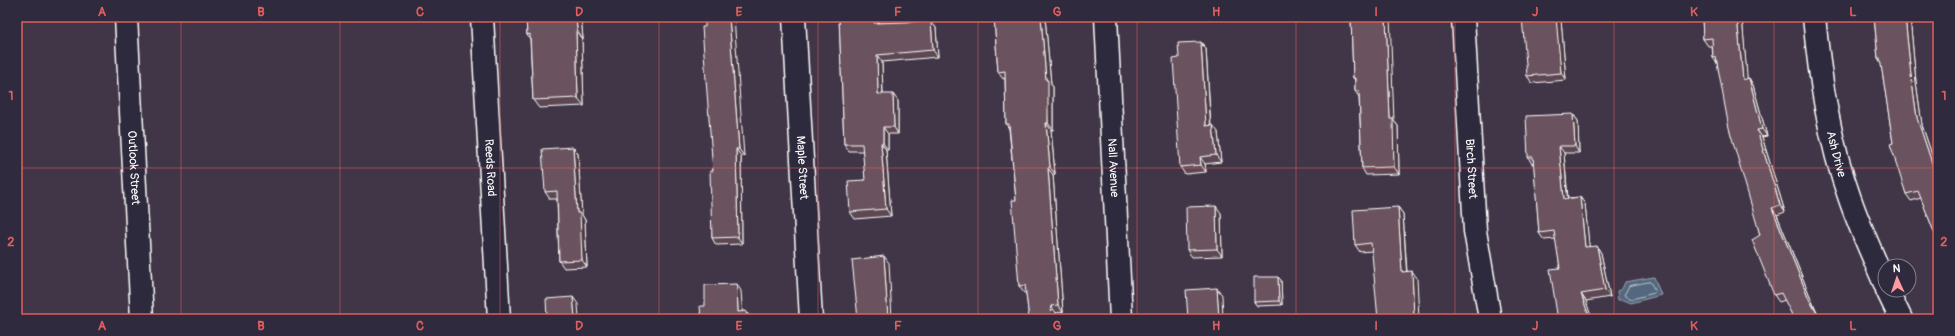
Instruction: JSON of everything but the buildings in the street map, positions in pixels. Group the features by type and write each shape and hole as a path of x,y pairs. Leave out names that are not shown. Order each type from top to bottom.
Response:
{"street":[{"name":"Outlook Street","path":"126,17 142,319"},
{"name":"Reeds Road","path":"482,17 500,319"},
{"name":"Maple Street","path":"794,17 811,319"},
{"name":"Nall Avenue","path":"1106,17 1121,319"},
{"name":"Birch Street","path":"1463,17 1476,231 1485,298 1490,319"},
{"name":"Ash Drive","path":"1814,17 1819,67 1833,142 1850,200 1877,265"},
{"path":"1892,298 1901,319"}],"water":[{"path":"1654,277 1661,295 1631,303 1624,300 1618,300 1617,291 1622,289 1625,282"}]}
